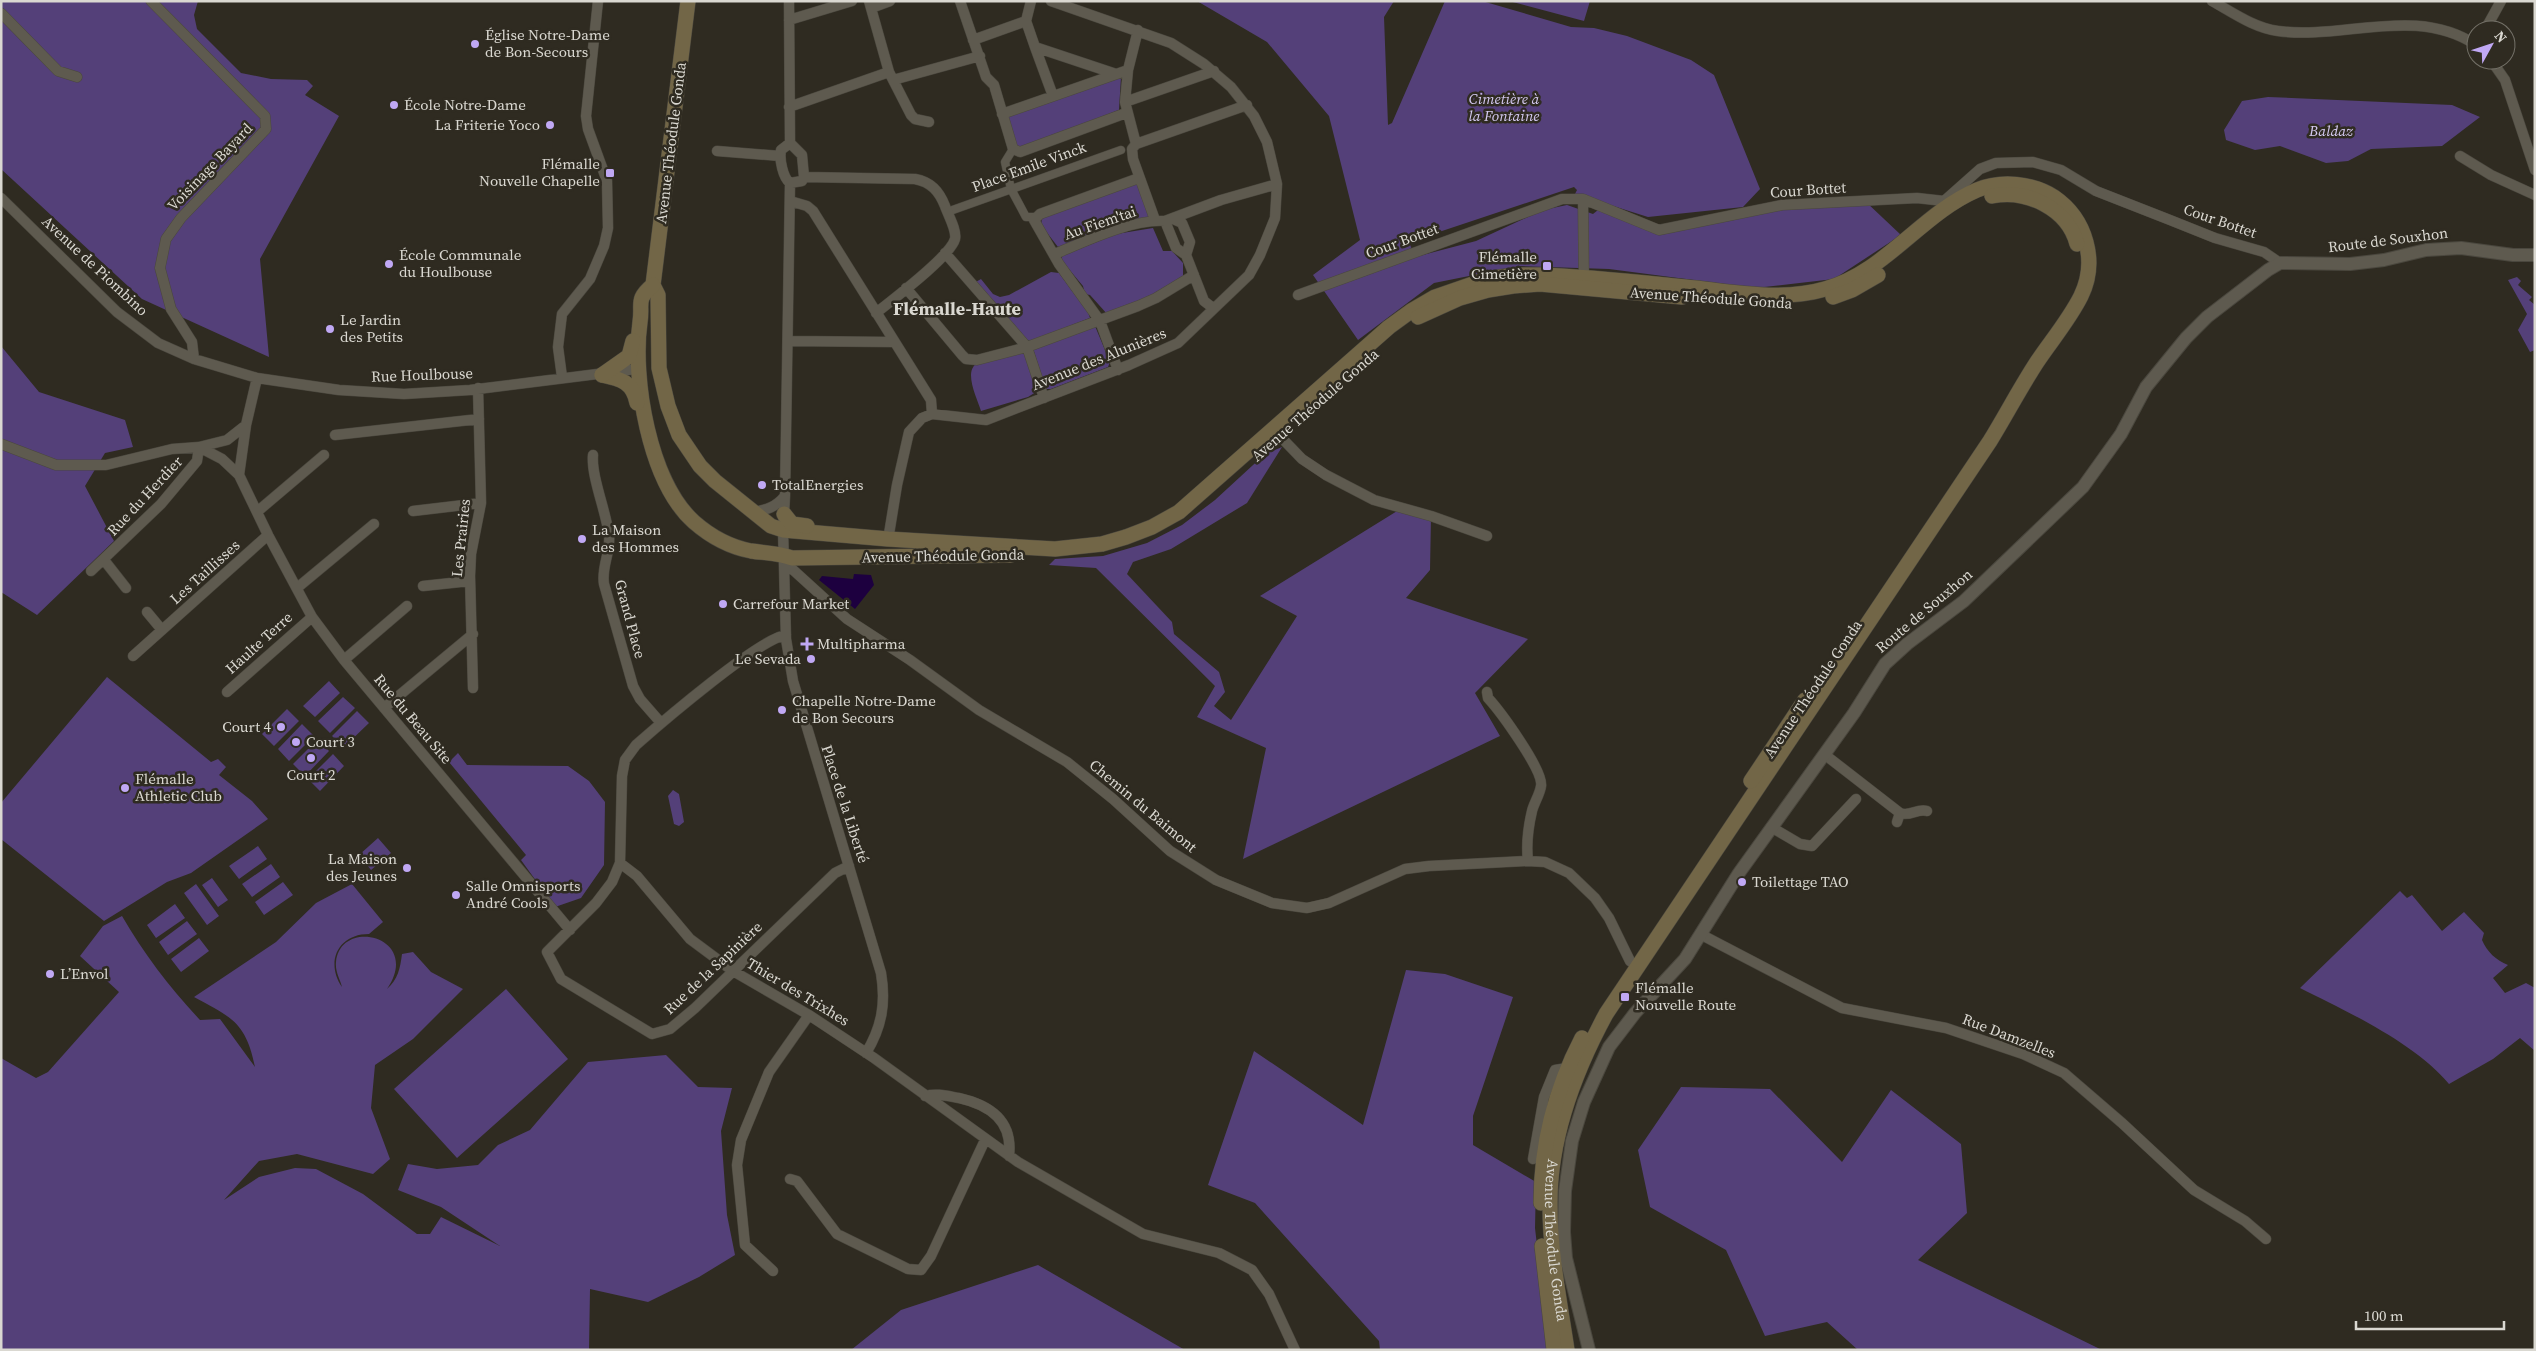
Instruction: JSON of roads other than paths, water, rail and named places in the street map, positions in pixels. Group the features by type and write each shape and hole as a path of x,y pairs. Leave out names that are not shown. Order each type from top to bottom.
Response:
{"main road":[{"name":"Avenue Théodule Gonda","path":"688,1 653,285 658,294 658,352 665,396 679,435 700,466 715,482 765,523 782,530 1055,549 1102,544 1152,527 1180,512 1395,334 1439,306 1488,290 1540,284 1584,283 1774,305 1802,304 1829,298 1852,290 1875,277 1964,207 1983,198 1996,195 2036,200 2059,215 2077,241 2080,263 2079,279 2066,308 1634,964 1582,1038 1572,1071 1555,1150 1550,1196 1553,1249 1567,1350"},
{"name":"Avenue Théodule Gonda","path":"653,285 644,293 639,310 641,318 637,369 653,444 670,490 679,506 701,527 721,541 742,549 784,560 792,558 1053,554 1083,552 1127,543 1154,533 1203,503 1276,432"},
{"path":"602,375 628,356 639,310"},
{"path":"637,369 658,352"},
{"path":"637,369 650,373 656,387 665,396"},
{"path":"602,375 622,379 631,386 644,435 653,444"},
{"name":"Avenue Théodule Gonda","path":"784,514 792,524 1005,543 1012,546"},
{"name":"Avenue Théodule Gonda","path":"1554,1350 1541,1230 1541,1182 1546,1140 1554,1104 1572,1071"}],"street":[{"name":"Voisinage Bayard","path":"151,1 265,116 266,129 181,218 166,239 160,268 171,309 192,342 194,359"},
{"path":"562,377 558,347 562,314 590,279 604,246 608,228 607,181 588,129 586,116 598,1"},
{"path":"789,1 790,143 802,155 804,177 802,181 790,183 786,180 780,156 781,150 790,143"},
{"path":"789,20 852,1"},
{"path":"890,1 870,5 891,76 911,115 929,122"},
{"name":"Place Emile Vinck","path":"960,1 986,77 994,85 1013,149 1020,152 1214,71"},
{"path":"1031,1 1026,21 1053,96"},
{"name":"Avenue des Alunières","path":"932,414 986,420 1118,370 1178,343 1249,275 1260,255 1275,218 1277,184 1267,142 1247,105 1214,71 1183,49 1138,30 1051,1"},
{"path":"2212,1 2254,24 2276,31 2300,32 2418,25 2458,35 2466,39"},
{"path":"2490,20 2501,1"},
{"path":"1,13 58,71 77,77"},
{"path":"973,40 1026,21"},
{"path":"1138,30 1128,70 1126,108 1136,144 1132,153 1139,178 1164,220 1176,248 1186,255 1204,301 1214,308"},
{"path":"1035,47 1116,74"},
{"path":"789,107 891,76 980,56"},
{"path":"1002,114 1128,70"},
{"path":"2498,70 2505,80 2535,170"},
{"path":"1136,144 1247,105"},
{"path":"1013,149 1005,162 1011,190 1026,217 1034,217 1139,178"},
{"name":"Place Emile Vinck","path":"947,212 1121,150"},
{"path":"717,151 780,156"},
{"path":"2460,156 2491,175 2535,195"},
{"name":"Cour Bottet","path":"1298,295 1550,203 1566,199 1583,199 1659,230 1782,205 1917,198 1944,201 1980,169 1996,163 2033,162 2061,170 2096,191 2197,231 2257,249 2280,263"},
{"path":"804,177 921,180 939,192 955,238 945,253 876,313"},
{"name":"Place de la Liberté","path":"790,183 785,496 782,530 786,635 793,681 800,709 875,951 883,984 882,1019 866,1053"},
{"name":"Au Fiem'tai","path":"1118,370 1100,321 1059,264 1052,250 1116,230 1164,220 1221,200 1277,184"},
{"name":"Avenue de Piombino","path":"1,198 117,312 158,343 194,359 258,378"},
{"path":"1583,199 1584,283"},
{"path":"790,202 807,206 813,211 930,400 932,414 922,418 910,432 897,485 889,534"},
{"path":"1034,217 1035,223 1052,250"},
{"path":"1164,220 1182,223 1190,242 1186,255"},
{"name":"Route de Souxhon","path":"1588,1350 1566,1258 1564,1232 1565,1191 1572,1142 1584,1102 1609,1047 1641,1006 1682,964 1739,872 1824,754 1886,663 1907,644 1964,601 2083,487 2121,434 2146,388 2186,338 2208,317 2280,263 2350,264 2384,260 2426,250 2462,248 2513,255 2535,255"},
{"path":"945,253 1027,347 1044,398"},
{"path":"906,288 966,359 978,360 1027,347 1100,321 1156,298 1194,275"},
{"path":"788,341 893,342"},
{"name":"Rue Houlbouse","path":"258,378 292,384 383,394 429,393 562,377 602,375 637,369"},
{"path":"239,475 246,425 258,378"},
{"name":"Les Prairies","path":"473,688 471,554 481,503 478,388"},
{"path":"335,435 479,419"},
{"path":"1,444 56,465 106,464 172,449 199,447 227,440 246,425"},
{"path":"1276,432 1302,459 1326,475 1374,500 1431,516 1487,536"},
{"path":"199,447 222,458 239,475 258,511 324,455"},
{"name":"Rue du Herdier","path":"91,572 161,504 197,461 199,447"},
{"name":"Grand Place","path":"593,455 609,536 608,552 602,575 604,584 633,686 644,705 661,723"},
{"path":"752,512 767,510 778,504 785,496"},
{"path":"413,511 481,503"},
{"name":"Rue du Beau Site","path":"258,511 268,535 312,617 344,660 570,930"},
{"path":"297,588 374,524"},
{"name":"Les Taillisses","path":"133,656 268,535"},
{"path":"801,577 800,568 808,558"},
{"path":"104,560 126,588"},
{"name":"Chemin du Baimont","path":"784,560 847,620 910,660 979,710 1074,767 1180,858 1216,880 1250,895 1289,907 1315,907 1339,899 1405,869 1528,861 1545,862 1562,868 1587,890 1605,912 1634,964"},
{"path":"423,586 470,581"},
{"path":"344,660 407,606"},
{"path":"147,612 162,630"},
{"name":"Haulte Terre","path":"227,692 312,617"},
{"path":"384,708 473,634"},
{"path":"570,930 596,903 612,882 620,864 620,808 623,766 636,745 661,723 765,644 778,636 786,635"},
{"path":"1487,692 1488,698 1512,728 1541,776 1541,786 1532,811 1528,837 1528,861"},
{"path":"1824,754 1898,818 1922,809 1927,811"},
{"path":"1771,827 1800,844 1812,846 1856,799"},
{"name":"Thier des Trixhes","path":"620,864 637,876 690,939 733,971 809,1015 866,1053 1009,1156 1143,1234 1210,1250 1241,1262 1252,1270 1264,1284 1294,1350"},
{"name":"Rue de la Sapinière","path":"570,930 547,952 561,979 652,1034 670,1029 835,873 849,866"},
{"name":"Rue Damzelles","path":"1700,934 1842,1008 1946,1028 2023,1054 2064,1074 2122,1122 2194,1190 2245,1220 2266,1239"},
{"path":"773,1270 745,1245 736,1165 741,1140 769,1072 809,1015"},
{"name":"Avenue Théodule Gonda","path":"1533,1159 1546,1088 1555,1070 1572,1071"},
{"path":"925,1096 934,1094 954,1097 978,1102 991,1109 1007,1132 1010,1146 1009,1156"},
{"path":"790,1179 797,1181 837,1234 908,1269 921,1270 931,1256 985,1140"},
{"path":"1558,1286 1566,1258"}],"place":[{"name":"Église Notre-Dame de Bon-Secours","path":"475,44"},
{"name":"École Notre-Dame","path":"394,105"},
{"name":"La Friterie Yoco","path":"550,125"},
{"name":"Flémalle Nouvelle Chapelle","path":"610,173"},
{"name":"École Communale du Houlbouse","path":"389,264"},
{"name":"Flémalle Cimetière","path":"1547,266"},
{"name":"Le Jardin des Petits","path":"330,329"},
{"name":"TotalEnergies","path":"762,485"},
{"name":"La Maison des Hommes","path":"582,539"},
{"name":"Carrefour Market","path":"723,604"},
{"name":"Multipharma","path":"807,644"},
{"name":"Le Sevada","path":"811,659"},
{"name":"Chapelle Notre-Dame de Bon Secours","path":"782,710"},
{"name":"Court 4","path":"281,727"},
{"name":"Court 3","path":"296,742"},
{"name":"Court 2","path":"311,758"},
{"name":"Flémalle Athletic Club","path":"125,788"},
{"name":"La Maison des Jeunes","path":"407,868"},
{"name":"Toilettage TAO","path":"1742,882"},
{"name":"Salle Omnisports André Cools","path":"456,895"},
{"name":"L’Envol","path":"50,974"},
{"name":"Flémalle Nouvelle Route","path":"1625,997"}],"district":[{"name":"Flémalle-Haute","path":"957,309"}],"park label":[{"name":"Cimetière à la Fontaine","path":"1504,108"},
{"name":"Baldaz","path":"2331,131"}]}
